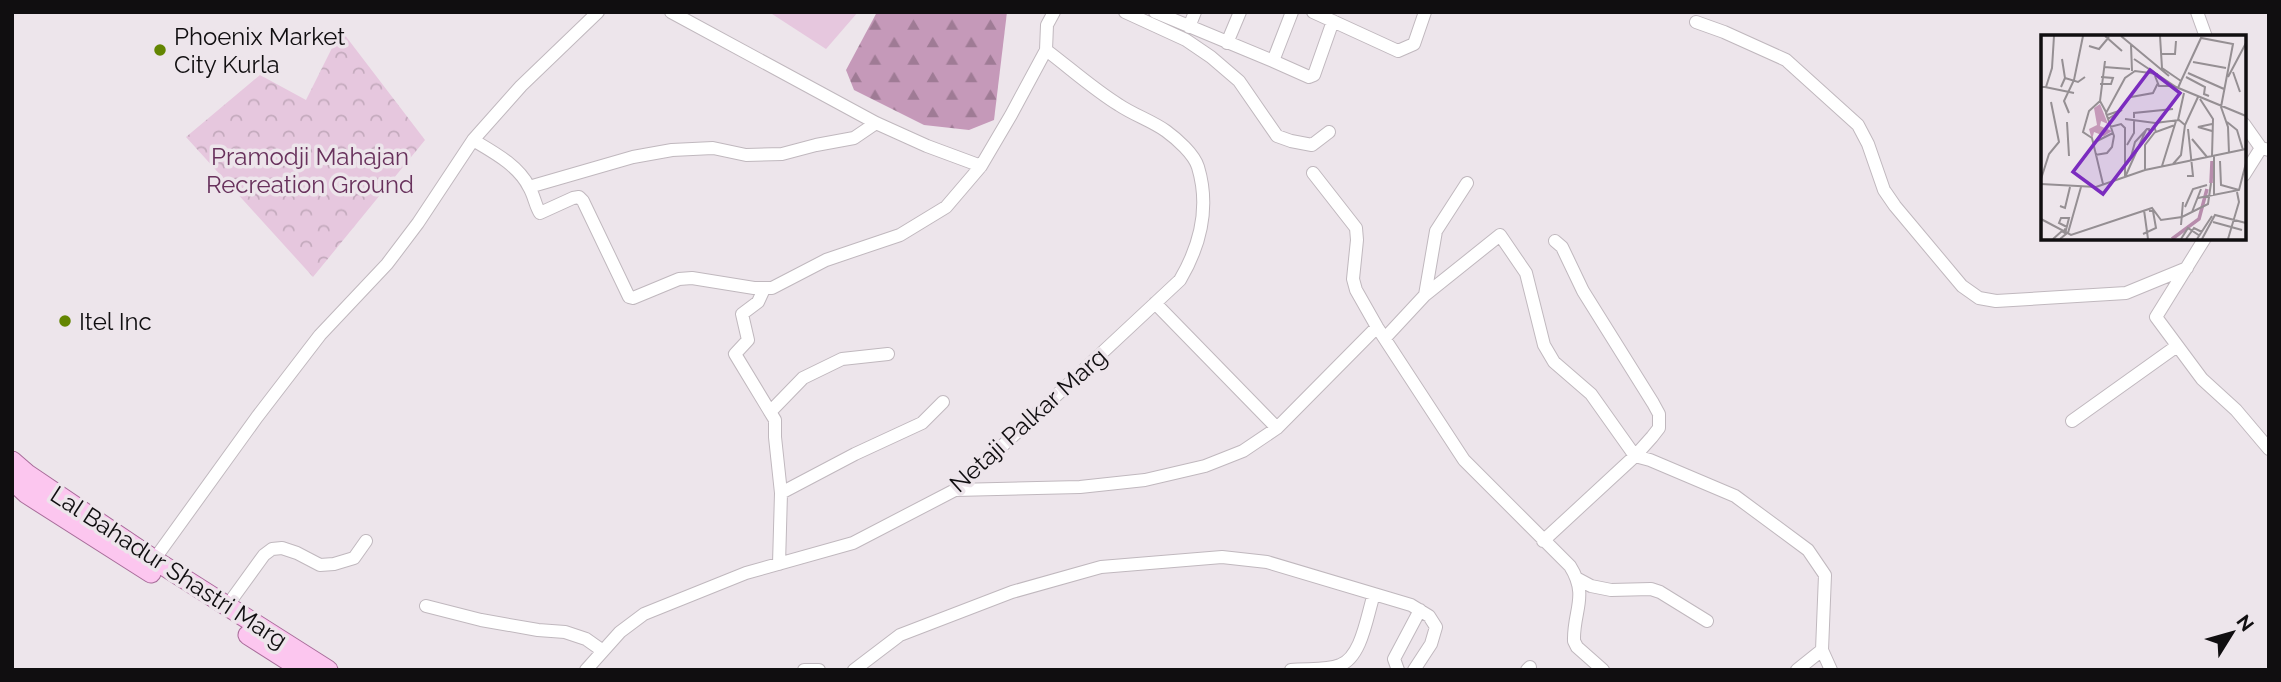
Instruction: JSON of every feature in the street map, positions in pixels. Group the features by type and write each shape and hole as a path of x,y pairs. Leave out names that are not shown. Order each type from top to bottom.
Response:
{"main road":[{"name":"Lal Bahadur Shastri Marg","path":"12,461 31,487"},
{"name":"Lal Bahadur Shastri Marg","path":"12,480 31,487 303,670"},
{"name":"Lal Bahadur Shastri Marg","path":"150,565 227,606 328,670"}],"street":[{"path":"150,565 312,345 403,244 473,141 521,86 598,12"},
{"path":"671,12 876,123 981,166"},
{"path":"473,141 510,164 529,187 540,213 579,197 629,297 633,298 679,279 692,278 772,288 826,260 900,235 946,207 981,166 1046,50 1047,24 1054,12"},
{"path":"1125,12 1186,40 1211,57 1239,81 1277,136 1312,145 1329,132"},
{"path":"1189,27 1195,12"},
{"path":"1227,43 1240,12"},
{"path":"1273,61 1292,12"},
{"path":"1313,12 1398,51 1414,44 1425,12"},
{"path":"2197,12 2205,35"},
{"path":"1157,13 1309,77 1314,75 1333,21"},
{"path":"1696,22 1786,60 1858,125 1868,144 1884,191 1962,286 1979,298 1996,301 2126,293 2187,268"},
{"name":"Netaji Palkar Marg","path":"586,670 620,632 644,614 746,573 853,543 955,490 1180,280 1199,239 1202,192 1198,165 1185,148 1166,131 1119,105 1046,50"},
{"path":"529,187 633,157 672,150 713,148 746,155 782,154 854,138 876,123"},
{"path":"2246,126 2265,149 2246,173"},
{"path":"1313,173 1356,228 1353,279 1356,290 1464,460 1570,566 1578,579 1580,594 1574,641 1577,647 1603,670"},
{"path":"1425,295 1436,231 1467,183"},
{"path":"955,490 1080,486 1146,480 1205,466 1243,451 1277,428 1381,332 1500,235 1526,273 1544,345 1554,362 1591,394 1635,456 1735,496 1808,551 1825,575 1822,650 1831,670"},
{"path":"2204,240 2155,317 2202,379 2236,410 2269,449"},
{"path":"1543,541 1635,456 1658,428 1659,414 1583,291 1562,247 1555,241"},
{"path":"764,289 758,302 742,314 748,340 735,354 775,420 781,493 779,564"},
{"path":"1155,303 1277,428"},
{"path":"2072,421 2177,346"},
{"path":"770,412 803,378 842,359 888,354"},
{"path":"781,493 922,423 943,402"},
{"path":"227,606 264,555 272,549 282,548 296,552 320,565 327,565 354,558 366,541"},
{"path":"853,670 900,635 1012,592 1101,567 1222,557 1267,562 1420,610 1429,616 1436,627 1431,643 1414,670"},
{"path":"1578,579 1591,586 1611,590 1651,589 1707,621"},
{"path":"1291,670 1338,667 1351,660 1374,594"},
{"path":"426,606 481,620 565,632 586,639 603,651"},
{"path":"1398,670 1394,659 1420,610"},
{"path":"1797,670 1822,650"},
{"path":"804,670 820,670"}],"green space":[{"path":"769,12 858,12 826,49"},
{"path":"877,12 1007,12 994,120 969,130 924,125 854,90 846,70"},
{"name":"Pramodji Mahajan Recreation Ground","path":"341,30 425,140 313,277 186,137 260,75 306,100"}],"place":[{"name":"Phoenix Market City Kurla","path":"160,50"},
{"name":"Itel Inc","path":"65,321"}]}
